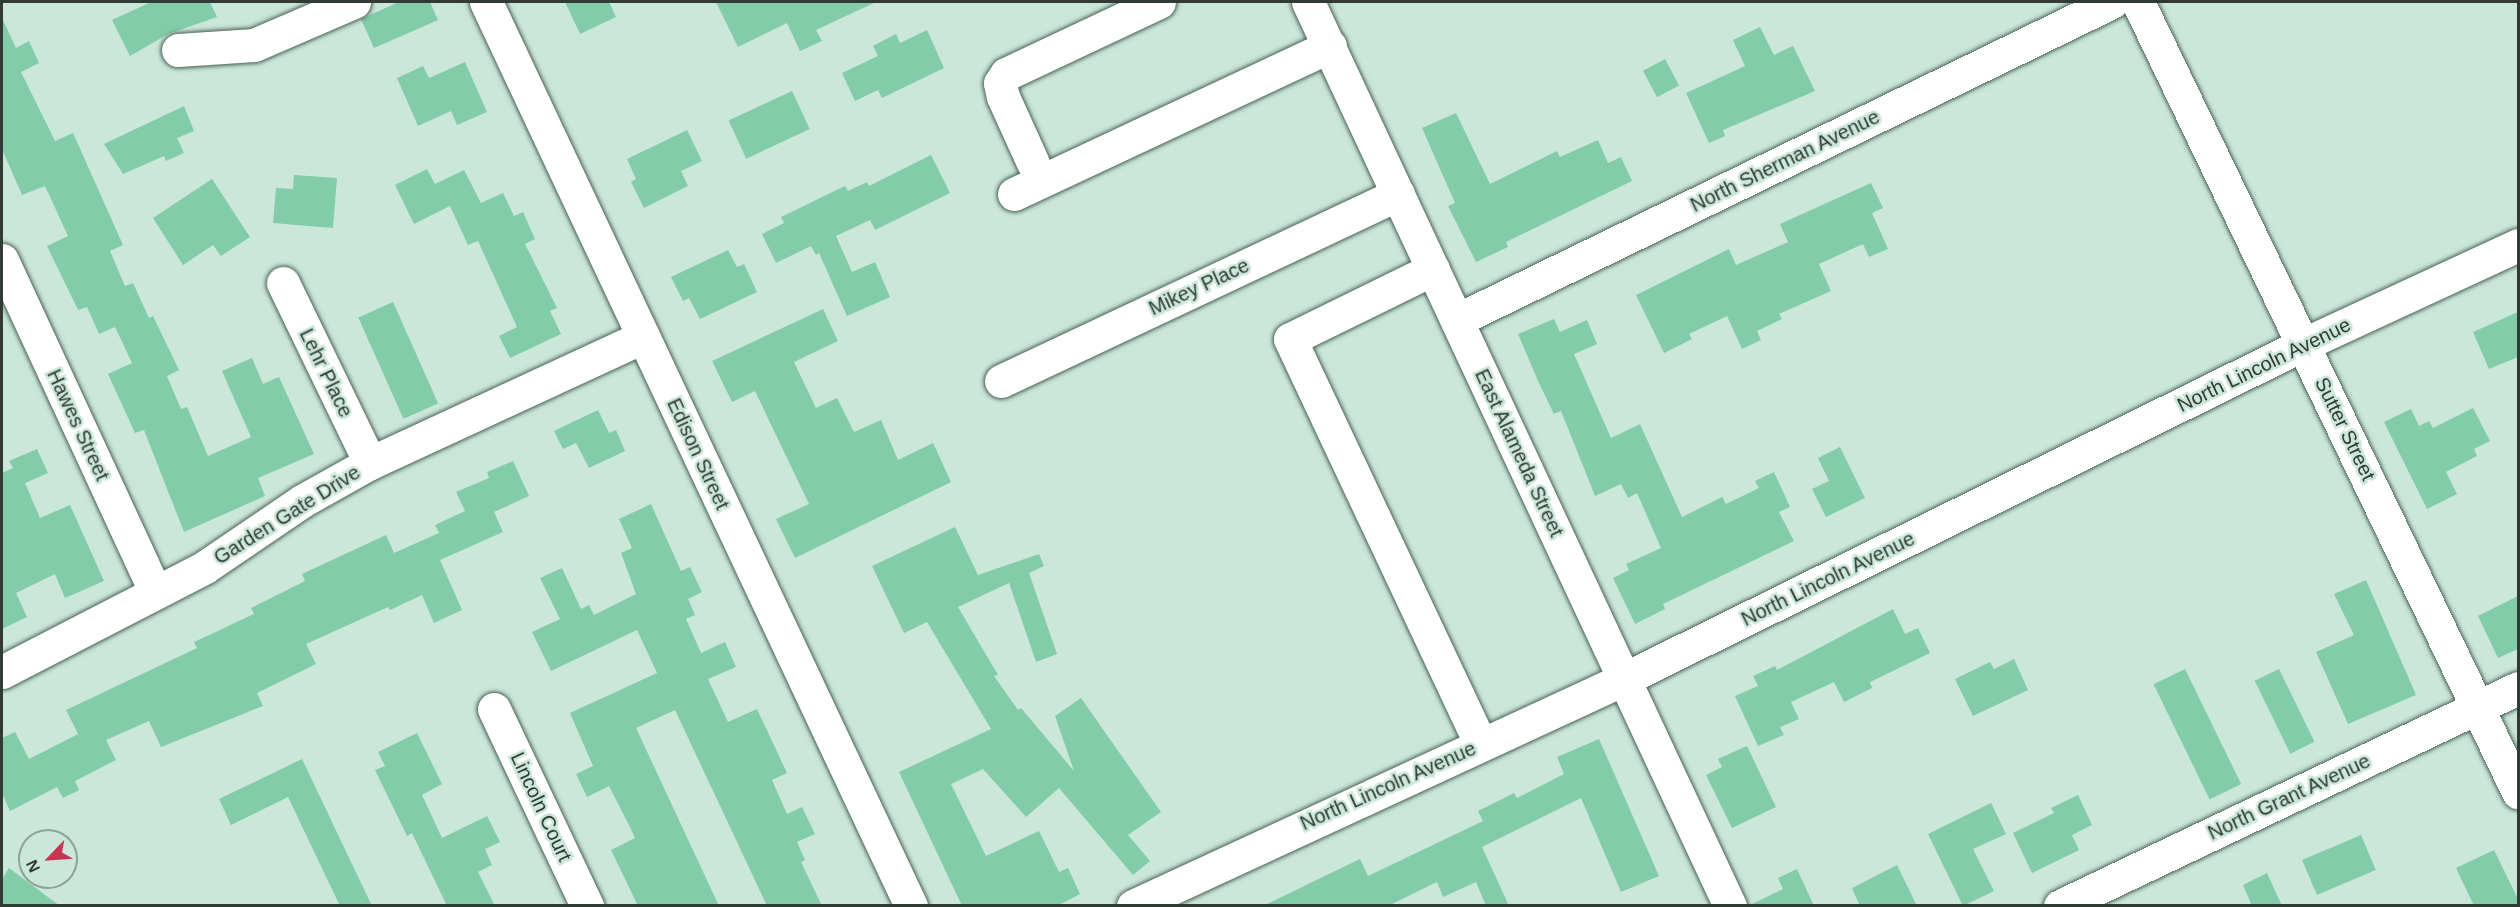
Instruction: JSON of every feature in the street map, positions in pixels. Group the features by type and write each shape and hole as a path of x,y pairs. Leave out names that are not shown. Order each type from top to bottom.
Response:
{"street":[{"path":"178,50 254,45 354,2"},
{"name":"Edison Street","path":"486,2 911,906"},
{"path":"1033,163 1003,97 1000,83 1006,74 1159,2"},
{"name":"East Alameda Street","path":"1308,2 1730,906"},
{"name":"North Sherman Avenue","path":"1457,320 2112,2"},
{"name":"Sutter Street","path":"2138,2 2518,792"},
{"path":"1014,194 1330,46"},
{"name":"Mikey Place","path":"1001,381 1398,194"},
{"name":"North Lincoln Avenue","path":"1133,906 1624,680 2304,344 2518,245"},
{"name":"Hawes Street","path":"2,260 155,591"},
{"path":"1433,269 1290,339 1481,744"},
{"name":"Lehr Place","path":"283,283 370,463"},
{"name":"Garden Gate Drive","path":"2,672 205,567 302,501 370,463 643,337"},
{"name":"North Grant Avenue","path":"2060,906 2518,688"},
{"name":"Lincoln Court","path":"494,709 587,906"}],"building":[{"path":"151,2 210,2 217,17 168,34 130,56 112,20"},
{"path":"399,2 430,2 438,20 374,48 361,19"},
{"path":"565,2 609,2 616,17 580,34"},
{"path":"716,2 876,2 816,30 822,41 800,51 787,23 738,47"},
{"path":"2,18 16,48 29,41 39,63 21,72 55,141 73,133 123,245 110,251 125,286 133,283 149,318 153,316 179,370 167,376 181,409 187,407 208,456 251,437 222,371 252,358 263,384 279,377 314,454 258,478 265,496 184,532 144,430 135,433 108,374 132,363 115,327 99,334 87,307 78,310 47,246 68,236 45,186 22,195 2,149"},
{"path":"1760,27 1774,55 1793,46 1815,91 1723,130 1725,136 1709,143 1686,93 1745,66 1733,40"},
{"path":"927,30 944,68 882,98 878,90 855,101 842,73 878,56 873,46 896,34 900,43"},
{"path":"1665,59 1679,85 1657,97 1643,71"},
{"path":"465,62 487,112 457,125 451,111 418,126 397,78 423,66 429,78"},
{"path":"792,91 810,129 746,159 729,121"},
{"path":"184,106 194,131 177,138 184,153 166,161 164,156 123,174 104,144"},
{"path":"1456,113 1490,184 1557,151 1560,157 1598,140 1608,163 1621,157 1632,181 1506,242 1508,247 1476,262 1448,206 1455,203 1422,128"},
{"path":"687,130 702,161 681,171 688,186 644,208 631,182 636,179 627,159"},
{"path":"931,155 950,193 875,230 870,220 836,236 852,272 875,262 890,297 847,316 819,253 816,255 811,246 776,263 762,234 784,223 781,217 845,186 848,191 867,182 869,186"},
{"path":"427,169 435,184 464,170 481,203 503,193 514,216 523,212 535,239 525,244 557,308 550,311 561,334 510,358 499,336 517,327 478,241 468,245 450,206 414,224 395,185"},
{"path":"294,175 337,178 333,228 273,223 276,188 293,189"},
{"path":"212,179 250,237 221,256 213,245 183,265 153,218"},
{"path":"1871,183 1883,208 1872,213 1888,249 1869,257 1863,244 1819,264 1831,291 1779,314 1782,319 1757,331 1761,340 1742,349 1727,316 1689,334 1692,339 1664,353 1636,295 1729,249 1736,265 1788,242 1780,224"},
{"path":"728,250 737,267 744,264 757,292 700,319 689,298 683,301 671,277"},
{"path":"393,302 438,403 403,419 358,317"},
{"path":"823,309 838,341 794,362 816,408 837,398 854,432 881,420 898,460 933,443 951,482 795,558 776,519 809,504 755,391 732,402 712,361"},
{"path":"2518,312 2518,357 2489,369 2473,332"},
{"path":"1554,319 1560,332 1587,320 1597,344 1574,354 1611,438 1640,424 1682,517 1722,497 1726,504 1759,488 1755,481 1774,472 1790,507 1779,512 1794,541 1663,604 1665,609 1635,624 1613,578 1629,570 1626,564 1661,548 1637,493 1628,498 1621,484 1595,496 1561,411 1554,414 1538,381 1518,334"},
{"path":"2473,408 2490,441 2474,449 2477,456 2446,472 2457,494 2427,509 2384,422 2411,409 2419,426 2429,421 2433,428"},
{"path":"598,410 609,433 616,430 625,451 589,468 576,443 563,449 554,431"},
{"path":"1840,447 1865,498 1826,517 1812,489 1829,481 1818,458"},
{"path":"37,449 48,473 25,483 40,518 70,505 104,581 65,598 55,574 16,593 27,617 2,629 2,473 13,468 9,461"},
{"path":"513,461 529,496 494,512 503,532 440,560 462,610 434,623 422,595 390,610 388,607 306,644 316,664 257,693 263,706 161,747 149,721 106,740 116,760 75,781 79,790 63,798 57,787 10,811 2,793 2,738 15,732 29,759 78,734 66,710 197,648 194,642 254,614 251,608 305,581 302,574 386,535 394,553 439,533 435,525 465,511 456,492 489,478 487,472"},
{"path":"651,504 681,571 690,567 702,592 688,599 695,615 686,619 701,653 725,642 736,667 708,679 728,722 757,709 787,773 772,780 787,814 802,807 815,834 797,842 805,860 801,862 822,906 767,906 675,710 636,728 719,906 638,906 611,850 635,838 630,827 609,786 587,797 576,774 593,766 570,713 657,673 637,630 551,671 532,632 560,619 540,578 562,568 581,609 589,605 594,615 636,594 621,553 632,548 619,519"},
{"path":"955,527 978,575 1039,554 1044,566 1029,573 1057,654 1036,662 1009,583 958,607 998,675 994,676 1018,710 1021,708 1074,771 1055,716 1081,698 1161,812 1128,835 1150,861 1133,875 1059,788 1026,817 983,769 951,784 986,856 1039,831 1059,872 1068,868 1080,894 1057,906 962,906 899,772 991,729 927,622 904,633 872,566"},
{"path":"2366,580 2416,695 2348,724 2316,652 2354,635 2334,594"},
{"path":"2518,596 2518,649 2498,658 2478,616"},
{"path":"1893,609 1905,634 1918,628 1930,653 1870,682 1872,688 1844,702 1834,682 1791,702 1799,719 1780,727 1784,735 1758,746 1735,696 1758,686 1753,676 1775,666 1777,670"},
{"path":"2014,659 2028,690 1973,716 1955,679 1990,662 1994,669"},
{"path":"2185,669 2241,784 2210,799 2154,684"},
{"path":"2279,669 2315,742 2290,754 2255,681"},
{"path":"417,733 442,784 422,795 442,838 487,816 500,842 485,849 492,865 478,872 495,906 447,906 412,833 407,836 375,770 385,766 378,752"},
{"path":"1599,739 1659,876 1621,892 1581,798 1482,847 1509,906 1486,906 1476,882 1443,897 1437,882 1388,906 1263,906 1360,859 1368,876 1483,821 1478,811 1514,793 1517,798 1564,774 1557,757"},
{"path":"1747,746 1776,807 1732,828 1706,775 1722,767 1718,759"},
{"path":"302,759 372,906 340,906 288,797 231,825 219,799"},
{"path":"2078,795 2092,825 2072,835 2079,850 2032,873 2013,833 2054,813 2051,808"},
{"path":"1991,803 2006,834 1973,849 1994,891 1963,906 1928,834"},
{"path":"2361,835 2376,870 2317,895 2302,860"},
{"path":"2494,850 2518,899 2518,906 2474,906 2456,868"},
{"path":"1897,865 1917,906 1860,906 1852,888"},
{"path":"9,868 18,875 18,889 37,889 60,906 2,906 2,879"},
{"path":"1797,869 1814,906 1748,906 1783,889 1778,878"},
{"path":"2267,873 2282,906 2252,906 2243,885"}]}
